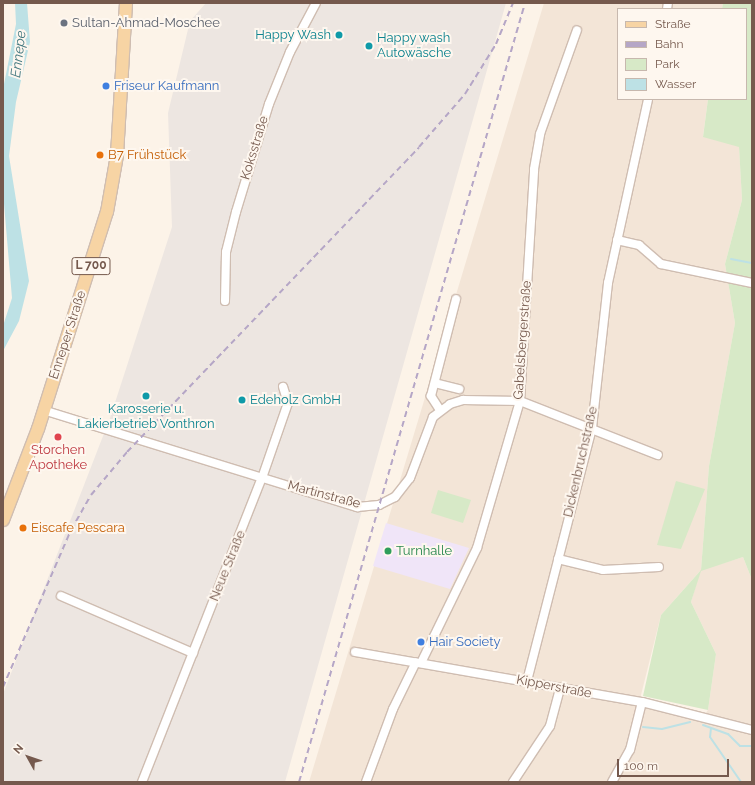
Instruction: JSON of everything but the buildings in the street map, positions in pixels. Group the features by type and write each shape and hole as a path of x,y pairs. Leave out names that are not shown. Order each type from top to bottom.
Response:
{"main road":[{"name":"Enneper Straße","path":"3,520 44,410 108,208 118,148 126,3"}],"street":[{"name":"Koksstraße","path":"224,301 226,252 236,212 269,104 290,52 316,3"},
{"name":"Gabelsbergerstraße","path":"366,782 393,709 419,663 476,548 520,402 534,170 540,134 577,30"},
{"name":"Dickenbruchstraße","path":"527,681 592,428 604,314 617,240 648,100"},
{"path":"617,240 639,245 661,264 752,283"},
{"path":"456,300 431,396 440,410 463,400 520,402 592,428 658,455"},
{"path":"434,383 459,389"},
{"path":"262,478 288,403 283,387"},
{"name":"Martinstraße","path":"44,410 357,507 379,505 395,497 410,478 431,422 440,410"},
{"name":"Neue Straße","path":"142,782 262,478"},
{"path":"558,559 603,570 659,566"},
{"path":"61,596 193,654"},
{"name":"Kipperstraße","path":"355,652 527,681 560,689 642,702 752,730"},
{"path":"513,782 550,726 560,689"},
{"path":"612,782 630,750 642,702"}],"shaded area":[{"path":"206,3 506,3 285,782 3,782 3,694 110,418 172,227 168,113 190,21"},
{"path":"544,3 723,3 722,8 617,8 617,100 708,100 703,136 739,146 742,200 725,264 735,323 709,466 701,570 743,557 752,580 752,782 309,782","holes":["700,571 691,602 716,654 708,710 701,719 639,703 661,615"]},
{"path":"386,523 469,548 450,589 373,566"}],"green space":[{"path":"723,3 752,3 752,580 743,557 701,571 691,602 716,654 708,710 643,696 661,615 701,570 709,466 735,323 725,264 742,200 739,147 703,137 708,100 747,100 747,8 722,8"},
{"path":"676,481 705,489 681,549 657,545"},
{"path":"438,490 471,500 463,523 431,513"}],"water":[{"name":"Ennepe","path":"15,3 27,3 30,42 16,102 9,156 29,281 19,321 3,351 3,326 12,298 3,192 3,89 16,24"}],"waterway":[{"path":"731,259 752,263"},
{"path":"643,727 662,729 690,722"},
{"path":"703,725 728,734 740,746 752,746"},
{"path":"711,728 710,737 741,782"}],"railway":[{"path":"3,687 71,530 91,495 127,452 419,147 465,94 496,44 513,3"},
{"path":"299,782 525,3"}],"place":[{"name":"Sultan-Ahmad-Moschee","path":"64,23"},
{"name":"Happy Wash","path":"339,35"},
{"name":"Happy wash Autowäsche","path":"369,46"},
{"name":"Friseur Kaufmann","path":"106,86"},
{"name":"B7 Frühstück","path":"100,155"},
{"name":"Karosserie u. Lakierbetrieb Vonthron","path":"146,396"},
{"name":"Edeholz GmbH","path":"242,400"},
{"name":"Storchen Apotheke","path":"58,437"},
{"name":"Eiscafe Pescara","path":"23,528"},
{"name":"Turnhalle","path":"388,551"},
{"name":"Hair Society","path":"421,642"}]}
